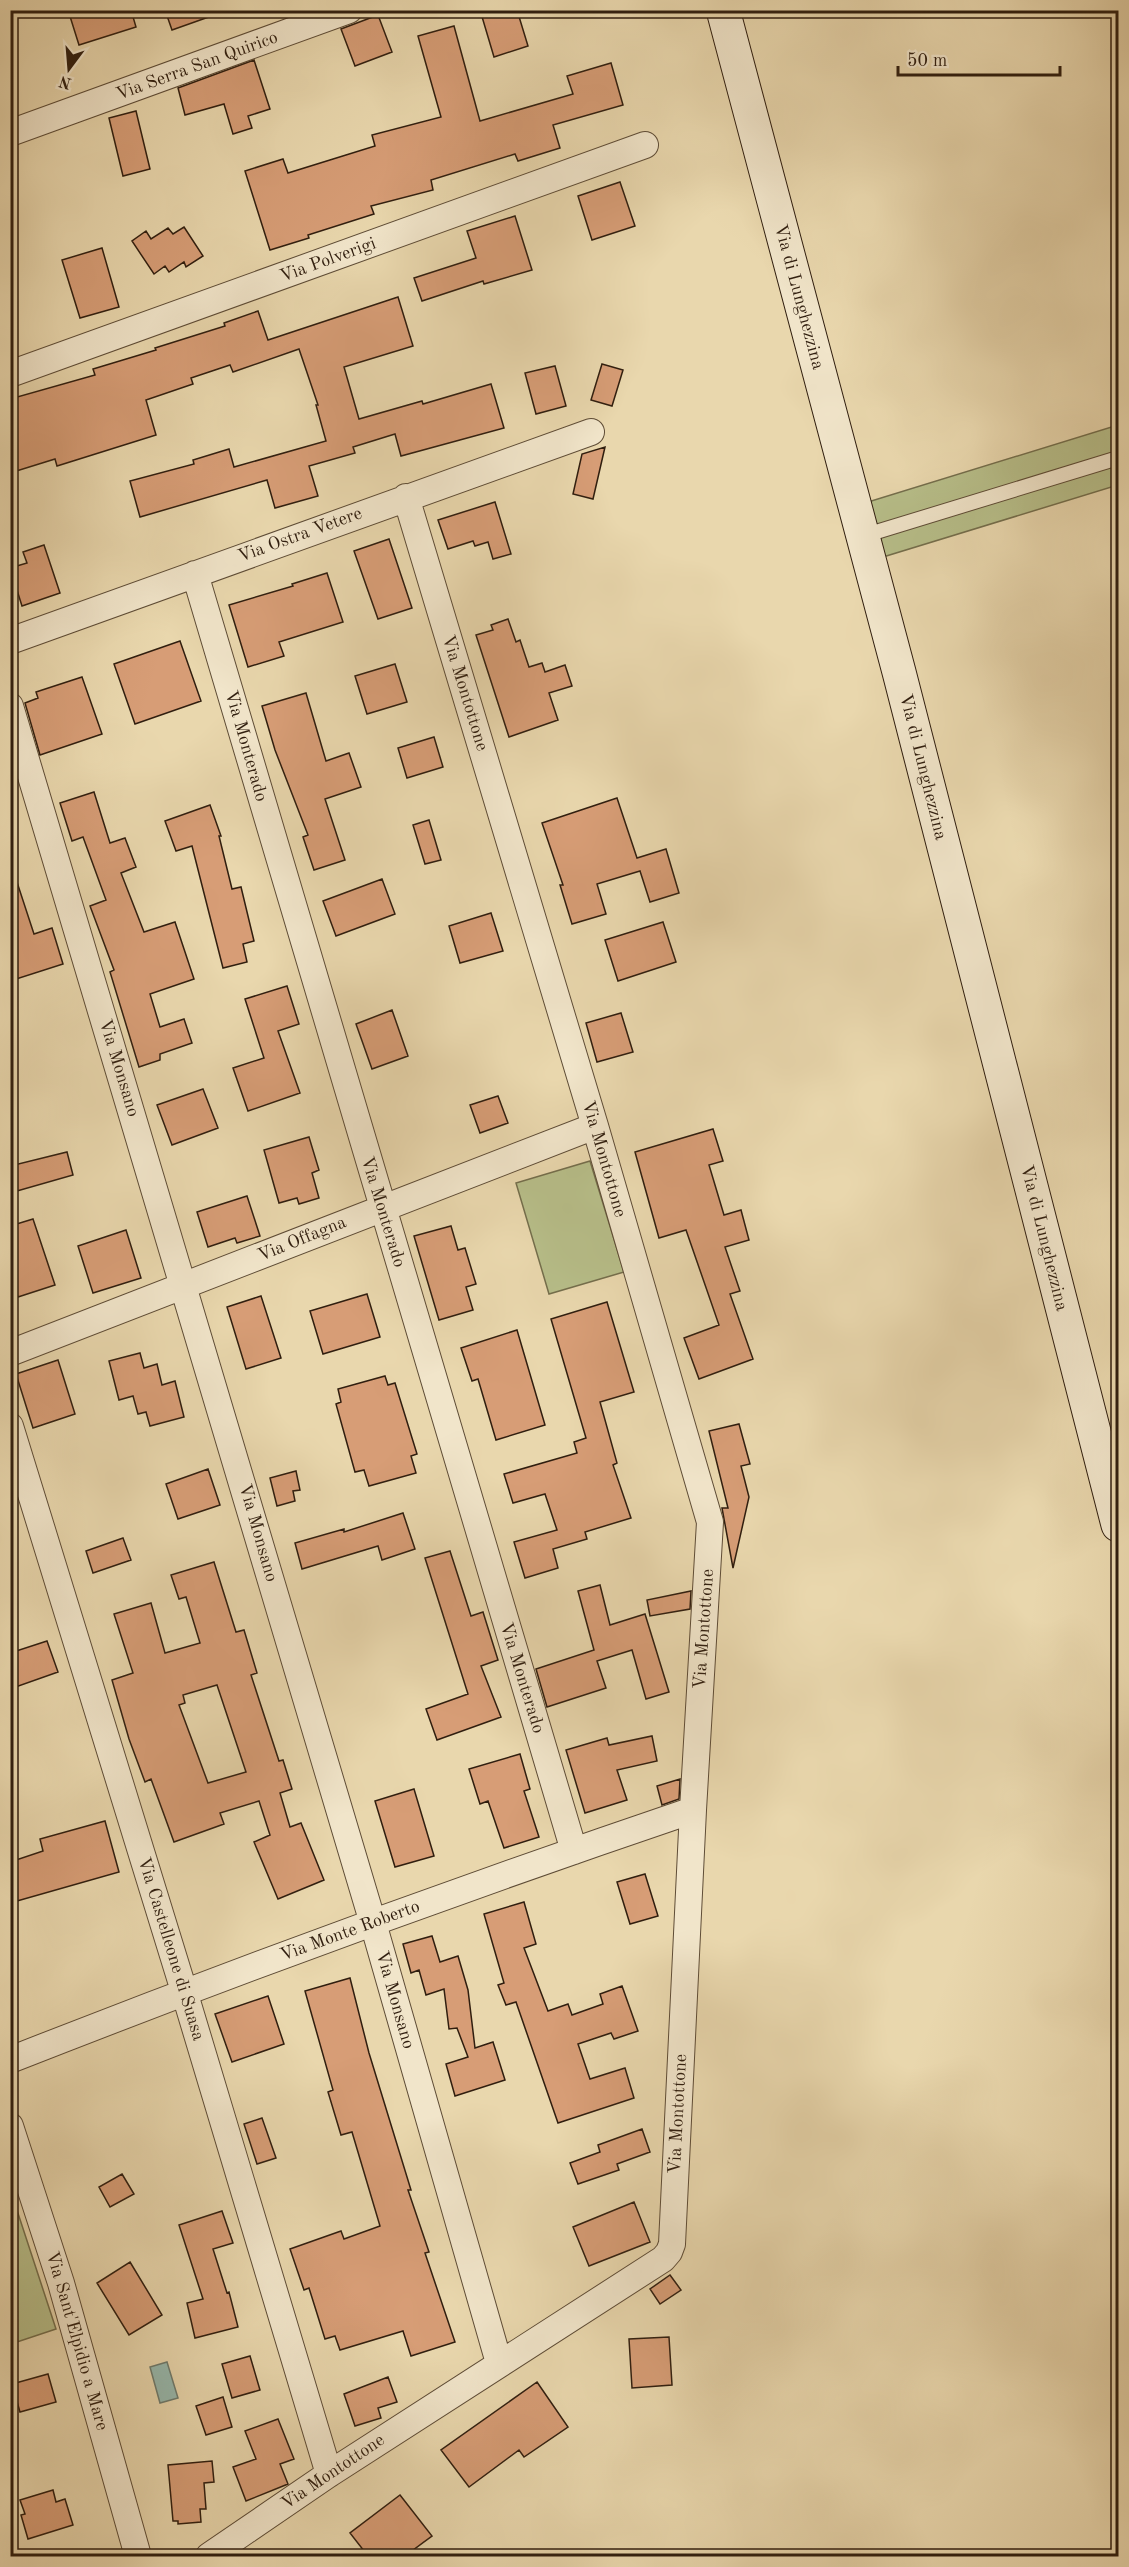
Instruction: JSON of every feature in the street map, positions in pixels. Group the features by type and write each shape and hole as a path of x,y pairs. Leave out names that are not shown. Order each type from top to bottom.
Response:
{"street":[{"name":"Via Serra San Quirico","path":"10,133 349,10"},
{"name":"Via di Lunghezzina","path":"723,10 1119,1525"},
{"name":"Via Polverigi","path":"10,374 645,145"},
{"name":"Via Ostra Vetere","path":"10,641 591,432"},
{"name":"Via Montottone","path":"209,2556 329,2474 663,2259 669,2252 711,1526 595,1126 406,497"},
{"name":"Via Monterado","path":"195,574 574,1851"},
{"name":"Via Monsano","path":"10,706 185,1285 373,1923 499,2363"},
{"name":"Via Offagna","path":"10,1353 595,1126"},
{"name":"Via Castelleone di Suasa","path":"10,1426 184,1991 329,2474"},
{"name":"Via Monte Roberto","path":"10,2060 184,1991 693,1810"},
{"name":"Via Sant'Elpidio a Mare","path":"10,2126 61,2283 138,2556"}],"lane":[{"path":"862,536 1119,458"}],"green space":[{"path":"1118,425 1118,485 883,557 868,502"},
{"path":"590,1161 624,1272 549,1294 516,1183"},
{"path":"11,2192 56,2329 10,2344"}],"water":[{"path":"167,2362 178,2398 160,2403 150,2367"}],"building":[{"path":"68,10 131,10 136,27 79,45"},
{"path":"165,10 219,10 220,13 172,30"},
{"path":"480,10 517,10 528,46 494,57"},
{"path":"378,15 392,52 355,66 341,29"},
{"path":"454,26 480,121 573,94 567,76 611,63 623,105 553,125 560,148 518,161 515,154 431,180 433,190 371,206 374,214 270,250 245,171 283,159 288,173 375,146 372,135 441,117 418,36"},
{"path":"254,60 270,109 248,116 252,128 233,134 224,104 185,115 178,88"},
{"path":"136,111 150,169 123,176 109,118"},
{"path":"620,182 635,226 592,240 578,196"},
{"path":"515,216 532,270 484,284 483,281 422,301 414,278 476,258 467,231"},
{"path":"184,227 203,256 186,267 184,262 169,272 165,266 154,274 132,241 146,231 151,239 168,228 173,234"},
{"path":"102,248 119,307 80,318 62,260"},
{"path":"398,297 413,346 344,367 359,419 422,401 423,404 491,384 504,428 401,456 395,434 353,447 355,453 309,466 318,496 275,508 267,480 140,517 130,481 194,464 193,460 229,449 234,467 326,441 316,405 318,405 299,349 233,372 230,365 191,378 193,384 146,400 156,435 57,466 55,459 10,473 10,399 95,375 93,369 225,326 224,323 258,311 268,340"},
{"path":"602,364 623,370 612,406 591,400"},
{"path":"555,366 566,406 536,414 525,373"},
{"path":"605,447 593,499 573,494 582,454"},
{"path":"495,502 511,554 493,559 488,542 475,546 473,541 448,549 438,520"},
{"path":"389,539 412,608 378,619 354,551"},
{"path":"44,545 60,593 22,606 10,568 27,563 23,552"},
{"path":"327,573 343,622 279,642 284,656 248,667 229,605 293,586 292,584"},
{"path":"508,619 516,642 520,640 529,667 542,663 545,672 565,665 572,686 549,693 558,720 509,737 476,635 493,630 491,625"},
{"path":"180,641 201,701 135,724 114,664"},
{"path":"395,664 407,702 367,714 355,676"},
{"path":"82,677 102,734 40,755 25,703 38,698 36,692"},
{"path":"306,693 326,761 349,753 361,787 325,799 345,860 314,870 303,837 308,835 275,750 262,706"},
{"path":"434,737 443,767 407,778 398,748"},
{"path":"94,792 110,843 125,838 136,867 121,873 144,932 175,922 194,979 150,994 160,1027 184,1019 192,1043 160,1054 160,1060 139,1067 110,972 114,970 90,906 106,900 83,837 72,841 60,803"},
{"path":"617,798 637,858 666,849 679,893 650,902 640,871 597,884 606,914 572,924 560,885 563,885 542,823"},
{"path":"210,805 221,836 219,836 232,889 241,887 254,941 243,944 247,962 223,968 192,846 176,851 165,821"},
{"path":"429,820 441,860 425,864 413,825"},
{"path":"10,873 14,873 34,934 52,928 63,964 10,981"},
{"path":"382,879 395,914 336,936 323,901"},
{"path":"491,913 503,951 460,963 449,926"},
{"path":"663,922 676,962 618,981 605,940"},
{"path":"287,986 299,1024 278,1031 300,1093 248,1111 233,1068 264,1058 245,999"},
{"path":"392,1010 408,1056 372,1069 356,1024"},
{"path":"621,1013 633,1052 597,1062 586,1023"},
{"path":"203,1089 218,1128 172,1145 157,1105"},
{"path":"498,1096 508,1123 480,1133 470,1105"},
{"path":"713,1129 723,1161 709,1165 724,1215 741,1210 749,1240 725,1247 740,1291 730,1294 753,1359 699,1379 684,1338 719,1325 686,1230 659,1238 635,1152"},
{"path":"309,1137 319,1170 312,1173 319,1198 299,1204 297,1198 279,1203 264,1150"},
{"path":"67,1152 73,1175 10,1193 10,1166"},
{"path":"247,1196 260,1236 237,1243 235,1238 208,1247 197,1212"},
{"path":"33,1219 55,1285 18,1297 10,1273 10,1226"},
{"path":"451,1226 458,1250 465,1248 476,1284 466,1287 473,1310 439,1320 414,1236"},
{"path":"126,1230 141,1278 93,1293 78,1246"},
{"path":"367,1294 380,1337 323,1354 310,1311"},
{"path":"261,1296 281,1358 246,1369 227,1307"},
{"path":"607,1302 634,1392 600,1402 617,1463 613,1465 631,1518 585,1532 587,1539 553,1549 558,1568 525,1578 514,1542 557,1530 545,1494 513,1503 504,1474 577,1453 574,1442 586,1438 551,1319"},
{"path":"517,1330 545,1425 496,1440 478,1379 472,1381 461,1348"},
{"path":"140,1353 144,1368 157,1364 162,1385 175,1381 184,1417 150,1426 146,1412 138,1414 133,1396 119,1400 109,1361"},
{"path":"58,1360 75,1414 33,1428 16,1374"},
{"path":"385,1376 388,1385 395,1383 417,1454 411,1456 416,1473 369,1486 364,1470 355,1472 336,1404 341,1402 338,1389"},
{"path":"739,1424 750,1464 741,1466 749,1497 733,1568 722,1508 728,1508 709,1431"},
{"path":"208,1469 220,1505 178,1519 166,1484"},
{"path":"296,1471 300,1490 293,1491 295,1501 277,1506 270,1478"},
{"path":"403,1513 415,1549 382,1560 378,1546 302,1569 295,1543 344,1529 344,1532"},
{"path":"123,1538 131,1560 93,1573 86,1551"},
{"path":"450,1551 471,1616 483,1612 498,1660 481,1666 501,1717 437,1740 426,1709 468,1694 425,1558"},
{"path":"214,1562 236,1632 244,1630 257,1673 251,1675 279,1761 283,1760 292,1789 280,1793 290,1827 301,1823 324,1880 278,1899 254,1842 270,1835 259,1801 220,1813 224,1824 174,1842 151,1779 145,1782 129,1739 112,1680 133,1673 114,1614 151,1603 165,1653 200,1643 186,1597 179,1599 171,1575","holes":["217,1685 246,1772 208,1783 179,1705 185,1703 183,1695"]},
{"path":"600,1585 610,1625 645,1614 669,1692 646,1699 632,1650 597,1661 606,1688 547,1707 536,1669 594,1650 578,1591"},
{"path":"691,1591 690,1609 650,1616 647,1600"},
{"path":"47,1641 58,1672 10,1689 10,1653"},
{"path":"652,1736 657,1761 617,1770 627,1800 585,1813 566,1750 607,1738 609,1745"},
{"path":"520,1754 530,1789 524,1791 539,1837 504,1848 488,1801 480,1804 469,1769"},
{"path":"680,1779 679,1799 662,1805 657,1786"},
{"path":"414,1789 434,1856 395,1867 375,1801"},
{"path":"105,1821 119,1872 10,1903 10,1862 43,1851 40,1839"},
{"path":"645,1874 658,1916 630,1924 617,1882"},
{"path":"524,1902 536,1944 524,1948 548,2011 568,2004 572,2015 603,2004 600,1994 622,1986 638,2031 614,2039 611,2033 578,2044 590,2079 625,2068 634,2098 558,2123 516,2002 506,2005 498,1985 504,1983 484,1914"},
{"path":"432,1936 440,1962 458,1956 468,1990 475,2048 493,2042 505,2080 455,2096 446,2064 468,2057 457,2028 449,2029 444,1989 426,1995 419,1970 411,1973 403,1944"},
{"path":"350,1978 369,2053 411,2190 408,2190 429,2252 425,2253 455,2342 411,2356 403,2331 340,2350 335,2336 325,2339 309,2288 304,2290 290,2249 341,2231 344,2239 380,2226 352,2132 341,2135 328,2092 333,2090 305,1991"},
{"path":"268,1996 284,2044 232,2062 215,2014"},
{"path":"262,2118 276,2158 257,2164 244,2124"},
{"path":"642,2129 650,2152 617,2164 619,2170 578,2184 570,2163 600,2152 598,2145"},
{"path":"122,2174 134,2194 110,2207 99,2187"},
{"path":"634,2202 650,2242 589,2266 573,2227"},
{"path":"222,2211 233,2243 213,2249 227,2293 229,2292 238,2327 195,2338 187,2303 203,2299 179,2225"},
{"path":"130,2262 162,2315 129,2335 97,2283"},
{"path":"670,2275 681,2290 660,2304 650,2289"},
{"path":"669,2337 672,2385 632,2388 629,2339"},
{"path":"250,2356 260,2390 232,2398 222,2364"},
{"path":"48,2374 56,2402 20,2412 12,2384"},
{"path":"388,2377 397,2402 378,2408 381,2418 355,2426 344,2394"},
{"path":"537,2382 568,2427 524,2457 519,2450 469,2487 441,2450"},
{"path":"223,2397 232,2427 206,2435 196,2406"},
{"path":"278,2419 294,2459 280,2464 288,2484 246,2501 233,2467 256,2459 245,2431"},
{"path":"212,2461 214,2482 204,2483 206,2509 200,2509 201,2522 178,2524 178,2521 173,2521 168,2465"},
{"path":"53,2490 56,2502 65,2499 73,2525 28,2539 21,2515 25,2514 20,2500"},
{"path":"400,2495 432,2536 405,2556 368,2556 350,2533"}]}
